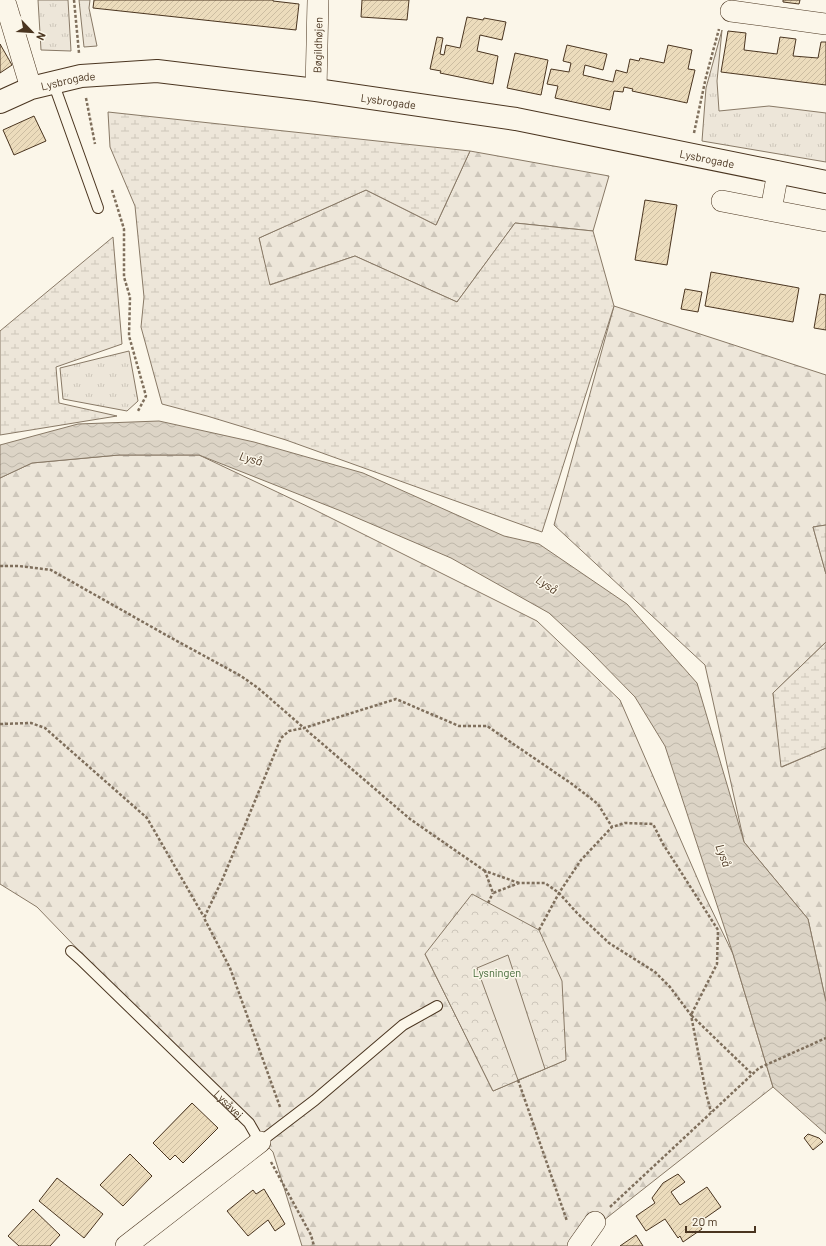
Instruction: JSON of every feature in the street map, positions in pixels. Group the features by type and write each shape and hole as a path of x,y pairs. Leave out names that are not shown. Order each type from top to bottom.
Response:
{"street":[{"path":"3,0 6,5 31,88"},
{"name":"Bøgildhøjen","path":"316,90 318,0"},
{"path":"731,11 761,8 826,24"},
{"name":"Lysbrogade","path":"0,102 31,88 81,76 157,71 316,90 516,119 826,182"},
{"path":"771,210 778,172"},
{"path":"722,201 826,221"},
{"path":"126,1246 260,1142"},
{"path":"578,1246 595,1222"}],"lane":[{"path":"53,82 98,208"},
{"name":"Lysåvej","path":"71,951 249,1123 260,1142"},
{"path":"260,1142 315,1100 403,1025 437,1006"}],"path":[{"path":"74,0 79,53"},
{"path":"693,155 695,128 718,31 720,24 731,11"},
{"path":"81,76 95,147"},
{"path":"109,184 118,206 124,229 124,277 130,297 129,336 146,396 138,411"},
{"path":"0,566 19,566 51,570 241,676 258,688 410,819 485,871 519,883 545,883 559,893 577,913 609,943 655,972 670,987 691,1015 752,1074"},
{"path":"204,918 282,738 289,731 304,728 396,699 459,726 487,726 572,784 598,804 612,826"},
{"path":"0,724 31,723 45,728 147,818 204,918 230,968 285,1123"},
{"path":"539,930 559,893 581,860 612,826 625,823 653,824 663,844 718,930 717,964 691,1015 711,1112"},
{"path":"485,871 493,893"},
{"path":"488,903 493,893 519,883"},
{"path":"595,1222 759,1068 826,1038"},
{"path":"518,1080 568,1223"},
{"path":"260,1142 311,1235 314,1246"}],"green space":[{"path":"38,0 68,0 71,51 41,50"},
{"path":"79,0 90,0 89,8 97,46 84,47"},
{"path":"722,30 717,81 719,111 769,106 826,113 826,162 702,141 706,88"},
{"path":"108,112 470,151 436,225 366,190 259,238 270,285 355,256 457,302 515,223 593,231 614,306 542,532 286,440 162,404 141,327 144,297 135,206 110,147"},
{"path":"470,151 609,176 593,231 515,223 457,302 355,256 269,285 259,238 366,190 436,225"},
{"path":"113,237 122,344 56,367 59,403 117,416 0,435 0,331"},
{"path":"614,306 826,375 826,525 813,527 826,574 826,642 773,693 782,767 826,748 826,1002 808,919 744,842 705,665 554,525"},
{"path":"129,351 138,401 127,411 63,399 60,368"},
{"path":"119,455 199,455 313,509 537,621 620,700 705,896 733,954 773,1087 571,1246 302,1246 273,1152 37,907 0,884 0,478 32,463","holes":["425,954 566,1060 493,1091"]},
{"path":"826,525 826,574 813,527"},
{"path":"826,642 826,748 781,767 773,693"},
{"name":"Lysningen","path":"472,894 539,930 562,981 566,1060 493,1091 425,954"},
{"path":"508,955 545,1069 518,1080 477,968"}],"water":[{"name":"Lyså","path":"159,421 254,442 363,473 504,536 539,544 627,604 697,683 744,842 808,919 826,1002 826,1134 773,1087 733,954 665,746 635,697 589,650 549,613 451,558 341,511 199,455 119,455 32,463 0,478 0,445 78,424"}],"building":[{"path":"94,0 273,0 299,4 296,30 93,8"},
{"path":"362,0 409,0 407,20 361,17"},
{"path":"783,0 800,0 799,4 783,2"},
{"path":"467,17 506,22 502,40 480,35 477,51 498,56 493,84 440,73 441,71 430,69 437,37 443,38 440,54 444,55 446,45 460,48"},
{"path":"728,31 746,33 744,50 777,54 780,37 796,39 793,56 818,58 821,42 826,42 826,85 721,72"},
{"path":"0,44 12,65 0,73"},
{"path":"567,45 607,54 603,70 585,65 583,75 613,82 616,70 627,73 630,59 639,61 640,58 664,63 668,45 692,50 688,69 695,70 687,103 632,91 633,89 624,87 623,92 614,91 610,110 555,98 558,86 547,84 551,69 569,72 571,63 563,61"},
{"path":"515,53 548,60 541,95 507,88"},
{"path":"34,116 46,141 14,155 3,130"},
{"path":"645,200 677,205 667,265 635,260"},
{"path":"711,272 799,288 793,322 705,306"},
{"path":"685,289 702,292 698,312 681,309"},
{"path":"820,294 826,295 826,330 814,328"},
{"path":"192,1103 218,1128 183,1163 175,1155 170,1160 153,1143"},
{"path":"808,1134 819,1138 823,1142 813,1150 804,1138"},
{"path":"130,1154 152,1176 123,1206 100,1185"},
{"path":"678,1174 685,1182 671,1192 680,1205 707,1187 721,1207 698,1223 702,1229 683,1242 680,1236 678,1238 665,1219 646,1231 636,1216 655,1203 652,1198 663,1183"},
{"path":"57,1178 103,1214 84,1238 39,1201"},
{"path":"264,1189 285,1224 275,1231 268,1220 248,1236 227,1211 253,1190 256,1194"},
{"path":"33,1209 60,1235 50,1246 19,1246 8,1236"},
{"path":"636,1235 643,1246 620,1246"}]}
